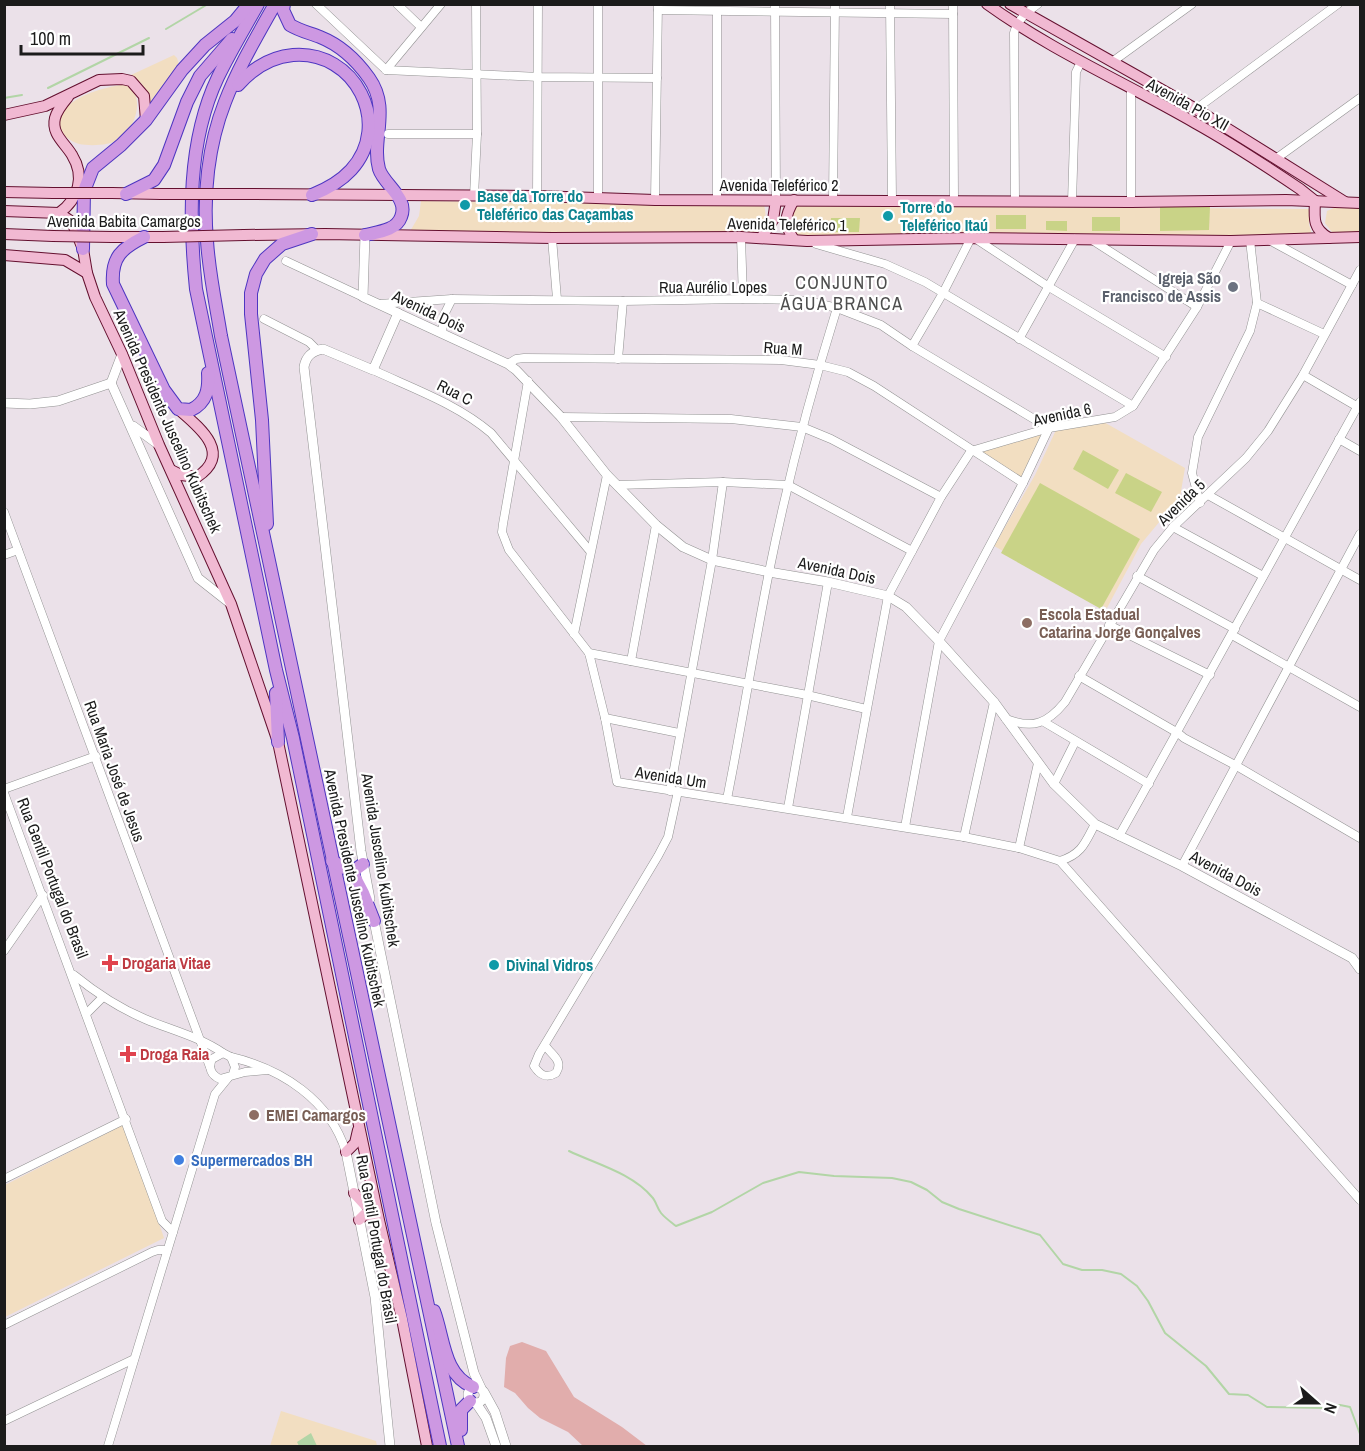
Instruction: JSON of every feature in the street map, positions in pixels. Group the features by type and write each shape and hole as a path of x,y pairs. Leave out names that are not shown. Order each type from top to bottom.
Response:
{"highway":[{"path":"83,249 84,191 93,168 146,120 182,70 205,45 235,21 249,4"},
{"path":"144,237 127,245 120,253 112,271 113,284 164,390 178,409 191,410 199,406 207,394 208,376 207,341 196,289 191,241 195,153 204,114 217,78 258,4"},
{"path":"225,100 275,4"},
{"path":"284,4 283,10 290,25 331,42 348,54 370,79 377,95 380,109 379,168 383,177 398,195 402,212 400,220 390,228 365,235"},
{"path":"126,194 154,180 164,165 187,102 200,76 249,21"},
{"path":"225,100 247,75 265,62 283,56 316,55 332,62 349,75 361,91 368,110 366,140 352,169 332,187 312,195"},
{"name":"Avenida Presidente Juscelino Kubitschek","path":"225,100 210,156 206,205 206,240 221,336 458,1446"},
{"path":"269,561 262,420 251,314 251,293 256,274 264,259 282,244 312,234"},
{"name":"Avenida Presidente Juscelino Kubitschek","path":"207,341 276,670 293,738 440,1446"},
{"path":"276,670 278,742"},
{"path":"332,861 352,872 374,921"},
{"path":"352,872 363,864"},
{"path":"422,1281 441,1328 450,1366 458,1378 479,1389"},
{"path":"464,1446 460,1415 463,1406 473,1402"}],"main road":[{"name":"Avenida Pio XII","path":"987,4 1081,62 1194,123 1292,183 1315,201 1360,203"},
{"name":"Avenida Pio XII","path":"1010,4 1024,14 1196,109 1345,202"},
{"path":"4,115 45,106 68,97 99,80 131,81 144,96 146,120"},
{"path":"4,211 59,213 69,206 75,197 79,185 79,173 72,153 62,142 55,129 55,117 68,97"},
{"path":"1286,200 1292,192 1292,183"},
{"name":"Avenida Babita Camargos","path":"4,192 243,194"},
{"name":"Avenida Teleférico 2","path":"243,194 537,196 655,200 1315,201"},
{"path":"761,238 773,220 776,200"},
{"path":"794,200 786,214 788,229 794,240"},
{"path":"1315,201 1314,222 1316,227 1329,238 1359,239"},
{"name":"Avenida Presidente Juscelino Kubitschek","path":"59,213 72,222 83,249 87,273 105,318 231,604 278,742 377,1218 402,1319 427,1446"},
{"name":"Avenida Babita Camargos","path":"4,234 112,237 244,235"},
{"name":"Avenida Teleférico 1","path":"244,235 741,237 807,242 974,239 1231,241 1329,238"},
{"path":"4,255 65,260 87,273"},
{"path":"170,470 181,476 196,477 210,465 213,455 209,440 202,430 178,409"},
{"path":"346,1152 355,1143 358,1124"},
{"path":"354,1193 377,1218"},
{"path":"360,1220 365,1214 377,1218"}],"street":[{"path":"316,4 387,70 539,77 657,78"},
{"path":"397,4 421,27"},
{"path":"387,70 441,4"},
{"path":"474,196 477,134 476,4"},
{"path":"537,196 538,4"},
{"path":"598,4 598,198"},
{"path":"833,200 835,4"},
{"path":"890,4 892,200"},
{"path":"953,4 954,200"},
{"path":"1015,201 1013,41 1017,24 1024,14 1038,4"},
{"path":"1112,62 1192,4"},
{"path":"1196,109 1338,4"},
{"path":"655,200 658,7 717,12 775,9 835,14 953,14"},
{"path":"775,9 776,200"},
{"path":"717,12 717,199"},
{"path":"1072,202 1076,72 1081,62"},
{"path":"1131,90 1131,202"},
{"path":"1277,158 1360,98"},
{"path":"388,134 477,134"},
{"path":"363,297 365,235"},
{"path":"741,237 743,299"},
{"path":"552,238 557,299"},
{"path":"912,346 974,239 1166,357"},
{"path":"1019,339 1075,239"},
{"path":"1092,240 1197,307"},
{"path":"1117,256 1114,247 1120,240"},
{"path":"1200,503 1192,473 1198,437 1250,331 1257,303 1250,240"},
{"path":"1269,240 1353,285"},
{"path":"854,241 857,252 863,257"},
{"path":"807,242 863,257 904,272 1133,406 1197,307 1231,241"},
{"name":"Avenida Dois","path":"286,261 508,364 528,381 561,417 607,475 656,525 683,547 712,560 888,596 906,607 994,702 1054,784 1095,824 1182,866 1352,958"},
{"name":"Avenida 5","path":"1044,722 1060,708 1154,550 1173,527 1257,445 1304,375 1360,270"},
{"path":"442,333 444,315 452,299"},
{"name":"Rua Aurélio Lopes","path":"380,304 452,299 798,300 837,308 881,325 1049,428"},
{"path":"618,359 623,301"},
{"path":"1257,303 1324,334"},
{"path":"727,799 769,572 788,485 802,427 837,308"},
{"path":"373,370 398,313"},
{"name":"Rua C","path":"264,319 309,342 317,350 330,351 468,415 491,434 590,551"},
{"name":"Avenida Juscelino Kubitschek","path":"317,350 311,353 306,360 304,380 363,864 436,1223 479,1389 467,1394 473,1402"},
{"path":"122,354 111,383 198,578 231,604"},
{"name":"Rua M","path":"508,364 516,359 524,358 782,360 820,365 848,372 874,386 1023,483"},
{"path":"1119,836 1210,675 1283,537 1359,404 1304,375"},
{"name":"Avenida Um","path":"528,381 502,532 509,550 589,653 605,718 617,782 964,837 1019,848 1060,861"},
{"path":"4,403 30,404 58,401 111,383"},
{"name":"Avenida 6","path":"971,451 1049,428 1115,417 1133,406"},
{"path":"561,417 731,419 802,427 831,439 941,497"},
{"path":"131,425 159,445"},
{"path":"905,827 939,640 1023,483 1049,428"},
{"path":"1340,439 1360,451"},
{"path":"847,817 888,596 941,497 971,451"},
{"path":"574,634 607,475"},
{"path":"546,1045 549,1052 559,1061 559,1070 547,1076 540,1074 534,1066 546,1045 658,856 668,837 679,733 712,560 723,482"},
{"path":"617,485 723,482 788,485 912,551"},
{"path":"1208,495 1360,580"},
{"name":"Rua Maria José de Jesus","path":"4,512 199,1040"},
{"path":"631,662 656,525"},
{"path":"1173,527 1263,576"},
{"path":"1182,866 1360,534"},
{"path":"4,555 18,550"},
{"path":"1137,576 1360,707"},
{"path":"788,808 828,582"},
{"path":"1109,625 1210,675"},
{"path":"589,653 807,695 866,709"},
{"path":"1079,676 1360,838"},
{"path":"964,837 994,702"},
{"path":"605,718 679,733"},
{"path":"1006,718 1029,724 1044,722 1149,784"},
{"path":"1054,784 1075,742"},
{"path":"4,791 96,756"},
{"path":"1019,848 1038,763"},
{"name":"Rua Gentil Portugal do Brasil","path":"4,791 73,974 103,997 130,1012 199,1040 223,1053"},
{"path":"1095,824 1077,853 1060,861 1360,1200"},
{"path":"4,951 43,895"},
{"path":"1352,958 1360,963"},
{"path":"1352,958 1360,969"},
{"path":"73,974 162,1221 173,1232"},
{"path":"86,1014 103,997"},
{"path":"199,1040 211,1071 215,1094"},
{"path":"108,1446 215,1094 235,1067 231,1057 223,1053 215,1056 211,1071"},
{"name":"Rua Gentil Portugal do Brasil","path":"231,1057 270,1070 306,1092 326,1112 341,1136 375,1297 390,1446"},
{"path":"211,1071 220,1079 270,1070"},
{"path":"4,1179 126,1119"},
{"path":"4,1325 152,1252 167,1250"},
{"path":"4,1421 134,1359"},
{"path":"479,1389 483,1400 473,1402 486,1418 496,1446"},
{"path":"479,1389 495,1412 506,1446"}],"shaded area":[{"path":"174,55 179,64 151,106 142,84 131,75"},
{"path":"128,84 136,97 136,113 130,128 119,139 105,144 88,145 76,143 64,135 60,126 61,116 74,101 108,87"},
{"path":"421,201 764,205 765,218 764,226 757,236 409,233 419,216"},
{"path":"796,205 1311,209 1309,224 1312,236 1106,238 799,236 791,221"},
{"path":"1160,207 1210,207 1209,230 1160,231"},
{"path":"1336,207 1360,207 1360,232 1332,232 1325,223 1327,211"},
{"path":"996,215 1026,215 1026,229 996,229"},
{"path":"1092,217 1120,217 1120,231 1092,231"},
{"path":"831,218 860,218 859,232 830,232"},
{"path":"1046,221 1067,221 1067,231 1046,230"},
{"path":"1102,421 1185,468 1180,497 1141,544 1107,608 994,546 1035,475 1056,430"},
{"path":"1049,428 1023,483 971,451"},
{"path":"1083,450 1119,470 1108,489 1073,469"},
{"path":"1126,473 1162,492 1151,512 1115,493"},
{"path":"1040,483 1140,539 1101,609 1001,553"},
{"path":"125,1124 164,1238 5,1317 5,1185"},
{"path":"522,1342 546,1351 574,1397 622,1427 647,1446 583,1446 568,1432 540,1418 515,1393 504,1387 506,1358 510,1346"},
{"path":"281,1411 376,1441 377,1446 270,1446"},
{"path":"311,1433 317,1446 299,1446 297,1442"}],"waterway":[{"path":"166,29 208,4"},
{"path":"48,88 149,38"},
{"path":"4,98 22,95"},
{"path":"569,1151 624,1175 644,1189 655,1200 661,1213 676,1226 712,1212 763,1183 799,1172 892,1178 911,1182 927,1190 942,1202 959,1209 1040,1235 1063,1264 1082,1270 1102,1270 1121,1274 1137,1286 1165,1333 1206,1366 1229,1394 1248,1395 1267,1407 1325,1408 1340,1405 1350,1407 1360,1434"}],"place":[{"name":"Base da Torre do Teleférico das Caçambas","path":"465,205"},
{"name":"Torre do Teleférico Itaú","path":"888,216"},
{"name":"Igreja São Francisco de Assis","path":"1233,287"},
{"name":"Escola Estadual Catarina Jorge Gonçalves","path":"1027,623"},
{"name":"Drogaria Vitae","path":"110,963"},
{"name":"Divinal Vidros","path":"494,965"},
{"name":"Droga Raia","path":"128,1054"},
{"name":"EMEI Camargos","path":"254,1115"},
{"name":"Supermercados BH","path":"179,1160"}],"district":[{"name":"CONJUNTO ÁGUA BRANCA","path":"842,293"}]}
